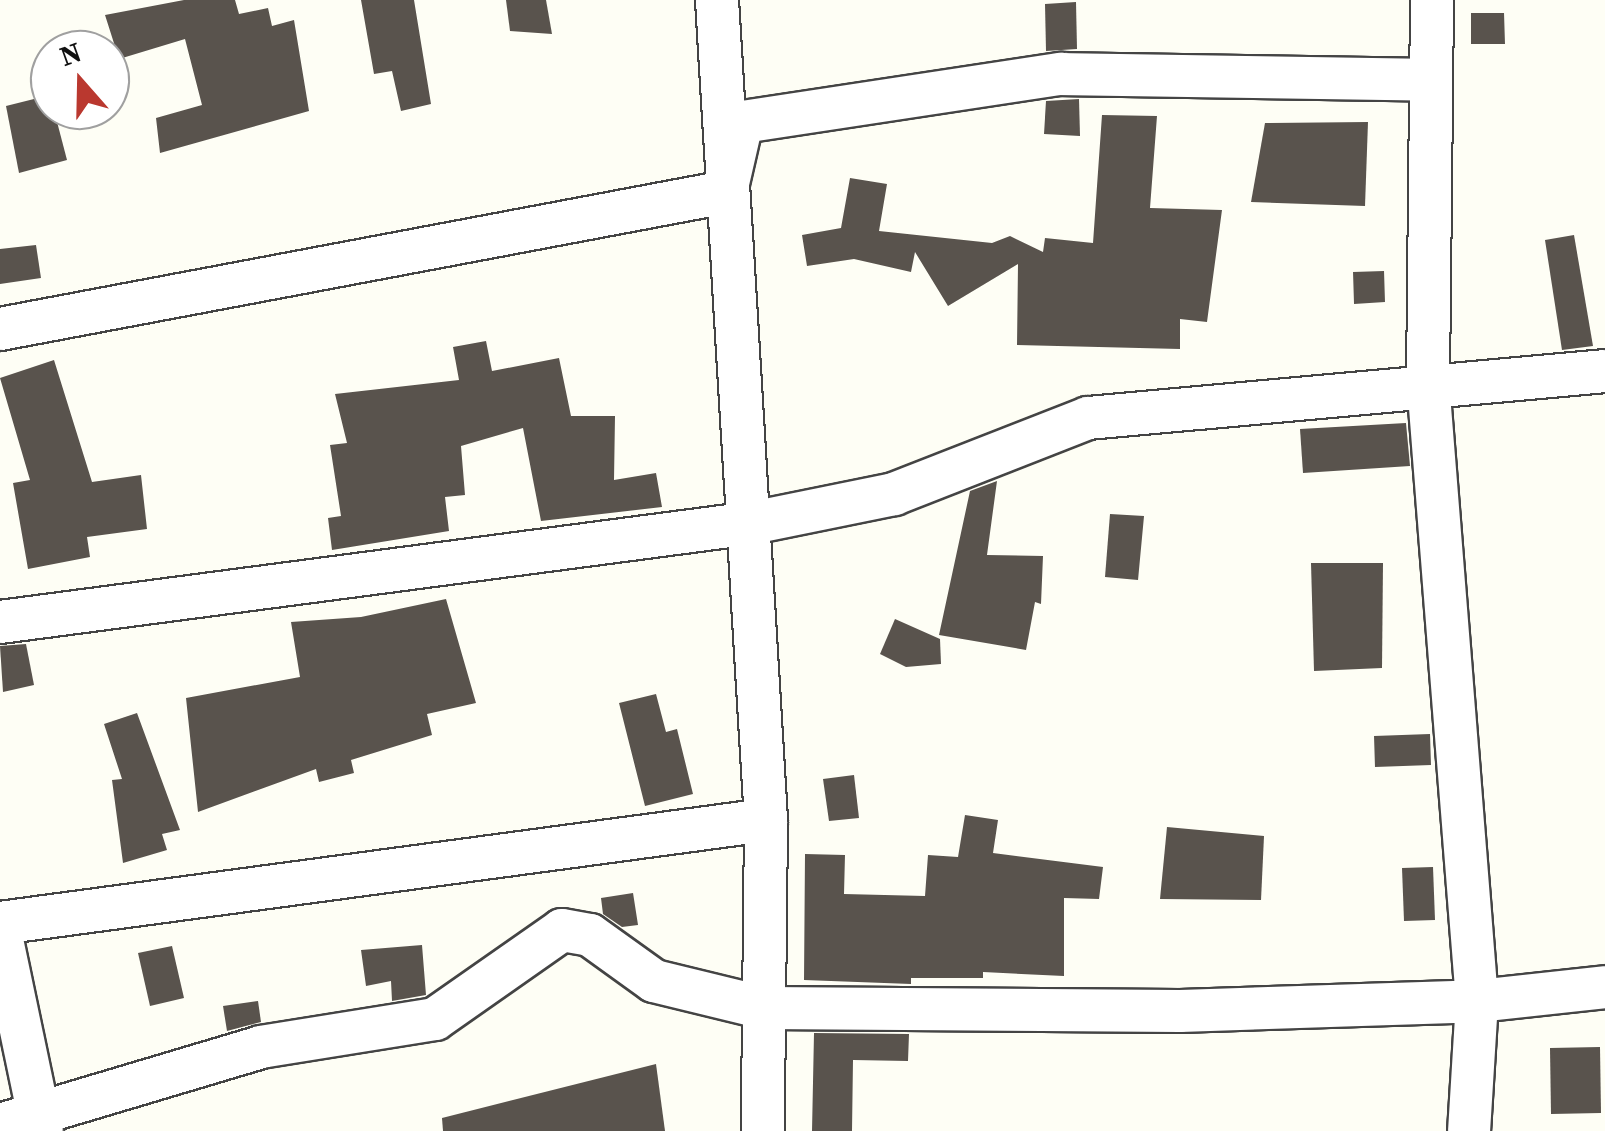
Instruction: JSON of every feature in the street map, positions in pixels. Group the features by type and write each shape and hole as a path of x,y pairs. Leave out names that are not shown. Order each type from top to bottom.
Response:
{"street":[{"path":"717,0 726,192 752,523 766,820 763,1131"},
{"path":"1432,0 1428,382 1478,1000 1469,1131"},
{"path":"726,192 742,122 1060,74 1430,80"},
{"path":"0,329 726,192"},
{"path":"0,622 752,523 894,494 1088,418 1428,382 1605,371"},
{"path":"766,820 0,926 27,1125 261,1047 436,1018 562,930 590,935 654,981 765,1008 1180,1011 1478,1000 1605,987"}],"building":[{"path":"184,0 235,0 239,14 268,8 272,26 294,20 309,111 160,153 156,118 202,105 185,39 130,56 130,30 110,30 105,15"},
{"path":"361,0 414,0 431,104 401,111 392,71 374,74"},
{"path":"506,0 546,0 552,34 510,31"},
{"path":"1076,2 1077,49 1046,51 1045,4"},
{"path":"1471,13 1504,13 1505,44 1471,44"},
{"path":"1079,99 1080,136 1044,134 1046,101"},
{"path":"30,100 30,130 59,130 67,160 19,173 6,106"},
{"path":"1102,115 1157,116 1150,208 1222,210 1207,322 1180,319 1180,349 1017,345 1018,264 948,306 915,252 911,272 854,259 807,266 802,235 841,228 850,178 887,184 879,231 992,243 1010,236 1043,252 1045,238 1093,243"},
{"path":"1368,122 1365,206 1251,202 1265,123"},
{"path":"1574,235 1593,346 1562,350 1545,240"},
{"path":"36,245 41,278 0,284 0,249"},
{"path":"1384,271 1385,302 1354,304 1353,272"},
{"path":"486,341 492,371 559,358 571,416 615,416 614,480 656,473 662,507 541,521 523,428 461,446 465,495 445,497 449,531 332,550 328,518 341,516 330,445 347,443 335,394 459,380 453,347"},
{"path":"54,360 92,482 141,475 147,529 87,537 90,557 28,569 13,483 30,480 0,378"},
{"path":"1406,423 1410,466 1303,473 1300,429"},
{"path":"997,481 987,555 1043,556 1041,604 1035,602 1026,650 939,635 970,491"},
{"path":"1110,514 1144,516 1138,580 1105,577"},
{"path":"1311,563 1383,563 1382,668 1314,671"},
{"path":"446,599 476,703 427,714 432,735 351,760 354,773 319,782 316,769 198,812 186,698 300,677 291,622 361,617"},
{"path":"895,619 940,639 941,664 906,667 880,654"},
{"path":"26,644 34,685 3,692 0,646"},
{"path":"656,694 666,732 677,729 693,794 645,806 619,703"},
{"path":"137,713 180,830 162,834 167,850 123,863 112,780 122,779 104,724"},
{"path":"1430,734 1431,765 1375,767 1374,736"},
{"path":"854,775 859,818 829,821 823,779"},
{"path":"965,815 998,820 993,853 1103,867 1099,899 1064,898 1064,976 983,972 983,978 911,978 911,984 804,980 805,854 845,855 844,894 925,896 928,855 958,857"},
{"path":"1167,827 1264,836 1261,900 1160,899"},
{"path":"1433,867 1435,920 1404,921 1402,868"},
{"path":"633,893 638,925 622,927 603,914 601,898"},
{"path":"422,945 426,995 392,1001 391,981 366,986 361,950"},
{"path":"172,946 184,998 150,1006 138,953"},
{"path":"258,1001 261,1022 227,1031 223,1006"},
{"path":"814,1033 909,1034 908,1061 853,1060 852,1131 812,1131"},
{"path":"1600,1047 1601,1113 1551,1114 1550,1048"},
{"path":"656,1064 665,1131 443,1131 442,1118"}]}
